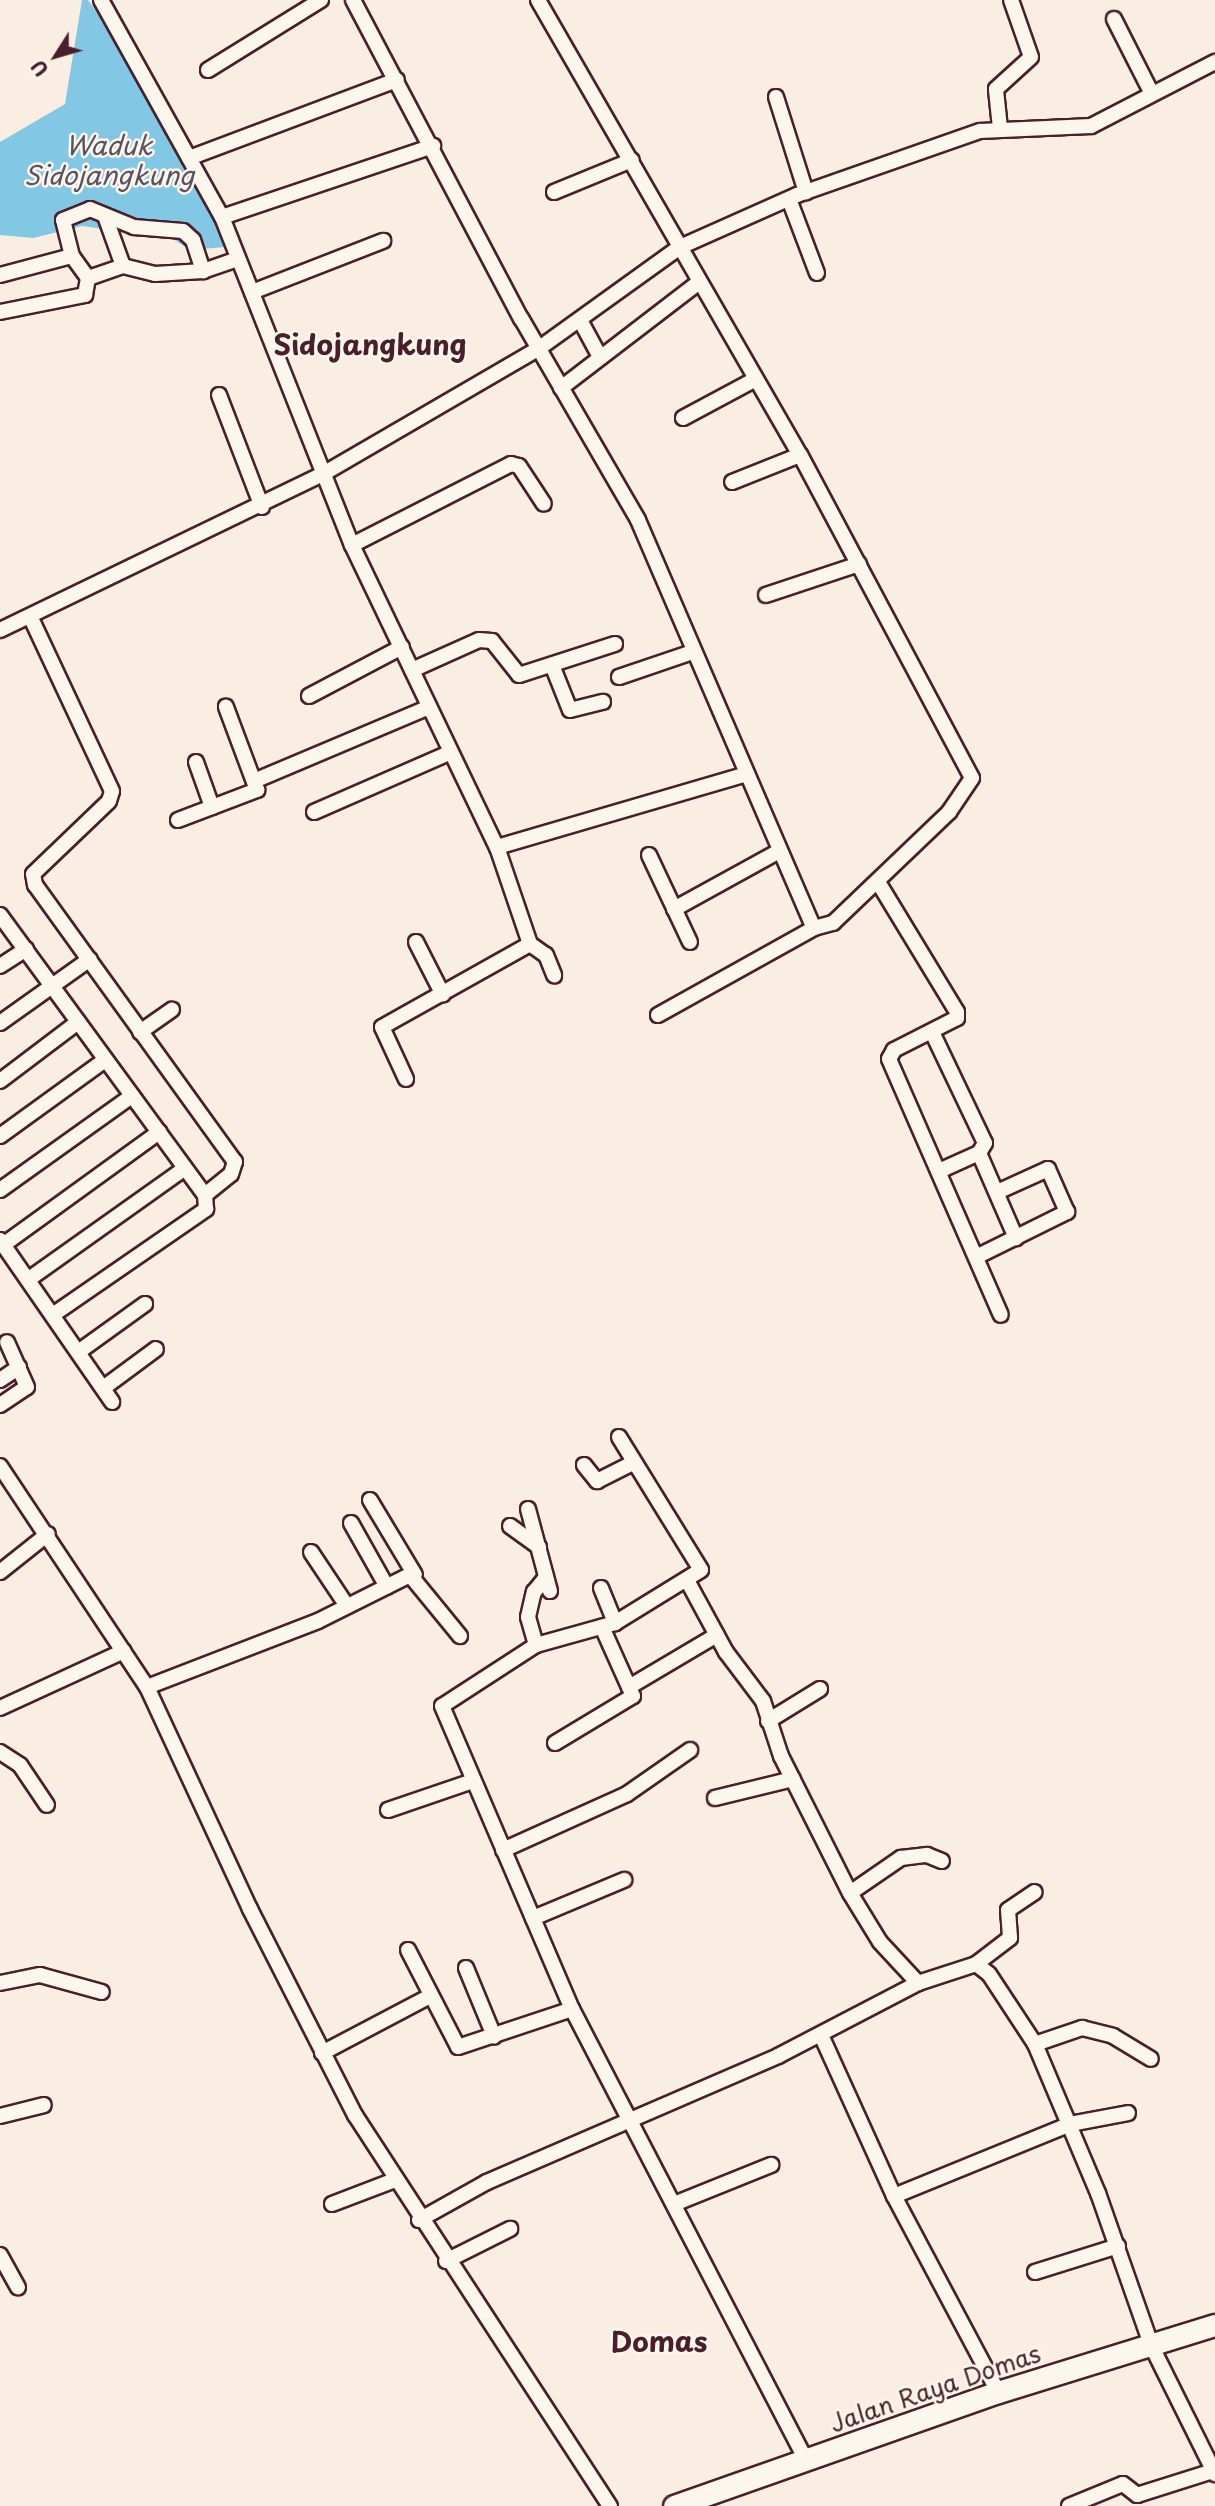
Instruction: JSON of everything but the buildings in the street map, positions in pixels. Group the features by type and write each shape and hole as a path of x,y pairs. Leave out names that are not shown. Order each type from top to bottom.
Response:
{"highway":[{"name":"Jalan Raya Domas","path":"674,2506 998,2392 1153,2347 1215,2325"}],"street":[{"path":"102,0 222,217 352,545 402,647 427,708 497,847 530,944 546,956 554,975"},
{"path":"208,70 321,0"},
{"path":"353,0 433,146 538,349 638,520 743,775 814,928"},
{"path":"538,0 632,160 754,380 800,454 972,778 949,812 833,923 814,928 658,1015"},
{"path":"1000,128 996,89 1031,57 1011,0"},
{"path":"1114,19 1152,94"},
{"path":"0,630 262,507 323,474 538,349 680,247 806,192 1000,128 1091,126 1215,62"},
{"path":"189,158 397,80"},
{"path":"776,97 806,192"},
{"path":"222,217 433,146"},
{"path":"554,192 632,160"},
{"path":"789,199 817,272"},
{"path":"0,313 85,296 88,278 72,256 66,216 90,209 134,227 183,231 193,240 203,271"},
{"path":"105,216 123,266"},
{"path":"251,292 383,241"},
{"path":"0,275 72,256"},
{"path":"88,278 123,266 155,274 203,271 238,259"},
{"path":"561,388 699,282"},
{"path":"580,320 600,357"},
{"path":"683,418 754,380"},
{"path":"219,395 262,507"},
{"path":"732,482 800,454"},
{"path":"352,545 511,464 519,466 544,504"},
{"path":"766,595 859,564"},
{"path":"30,616 113,791 33,878 235,1162 231,1174 205,1195"},
{"path":"412,670 486,640 519,675 615,644"},
{"path":"309,696 402,647"},
{"path":"619,677 693,652"},
{"path":"552,665 570,710 603,702"},
{"path":"178,820 257,790 226,706"},
{"path":"254,781 427,708"},
{"path":"314,812 449,753"},
{"path":"196,762 212,807"},
{"path":"497,847 743,775"},
{"path":"674,909 779,851"},
{"path":"649,855 690,942"},
{"path":"878,882 957,1012 957,1018 894,1050 889,1059 1001,1315"},
{"path":"0,915 205,1195 206,1209 54,1314"},
{"path":"415,942 443,995"},
{"path":"406,1079 380,1031 530,944"},
{"path":"0,966 26,949"},
{"path":"0,1023 90,959"},
{"path":"140,1032 172,1010"},
{"path":"0,1081 78,1022"},
{"path":"932,1032 985,1143 979,1153 939,1171"},
{"path":"0,1136 105,1060"},
{"path":"0,1190 132,1096"},
{"path":"112,1402 106,1386 2,1242 159,1132"},
{"path":"979,1153 1016,1238"},
{"path":"29,1279 185,1168"},
{"path":"976,1257 1065,1215 1065,1200 1048,1169 997,1192"},
{"path":"81,1350 145,1304"},
{"path":"0,1405 27,1387 6,1342"},
{"path":"106,1386 156,1349"},
{"path":"0,1380 19,1367"},
{"path":"619,1437 700,1566 688,1581 608,1625 536,1645 442,1706 572,2009 806,2460"},
{"path":"584,1465 597,1481 633,1463"},
{"path":"0,1466 148,1687 322,2053 395,2180 610,2506"},
{"path":"370,1500 415,1575 460,1636"},
{"path":"528,1509 548,1584 537,1585 528,1617 536,1645"},
{"path":"351,1523 387,1587"},
{"path":"510,1526 539,1547"},
{"path":"0,1573 48,1534"},
{"path":"311,1552 347,1606"},
{"path":"148,1687 347,1606 415,1575"},
{"path":"688,1581 717,1634 761,1697 768,1721 793,1779 850,1893 880,1942 918,1983"},
{"path":"555,1743 627,1703 633,1696 608,1625 601,1588"},
{"path":"629,1687 717,1634"},
{"path":"0,1708 124,1651"},
{"path":"768,1721 820,1689"},
{"path":"503,1850 627,1794 690,1750"},
{"path":"0,1752 20,1765 47,1805"},
{"path":"715,1798 793,1779"},
{"path":"388,1810 473,1781"},
{"path":"850,1893 901,1858 927,1855 942,1861"},
{"path":"533,1918 624,1880"},
{"path":"419,2220 487,2182 821,2035 918,1983 975,1964 1010,1938 1008,1910 1035,1892"},
{"path":"408,1950 458,2047 572,2009"},
{"path":"975,1964 989,1974 1031,2037 1070,2124 1118,2246 1153,2347 1214,2473 1137,2495 1124,2484 1069,2506"},
{"path":"466,1968 494,2036"},
{"path":"0,1983 40,1975 102,1992"},
{"path":"322,2053 430,1996"},
{"path":"1031,2037 1082,2028 1113,2036 1151,2059"},
{"path":"821,2035 894,2196 998,2392"},
{"path":"0,2116 44,2105"},
{"path":"894,2196 1070,2124 1128,2113"},
{"path":"674,2204 771,2165"},
{"path":"332,2204 395,2180"},
{"path":"446,2260 510,2229"},
{"path":"1035,2272 1118,2246"},
{"path":"0,2255 18,2287"}],"water":[{"name":"Waduk Sidojangkung","path":"82,0 88,0 143,77 212,200 225,247 190,250 173,239 82,226 33,238 0,235 0,142 65,104"}],"district":[{"name":"Sidojangkung","path":"370,344"},
{"name":"Domas","path":"659,2341"}]}
